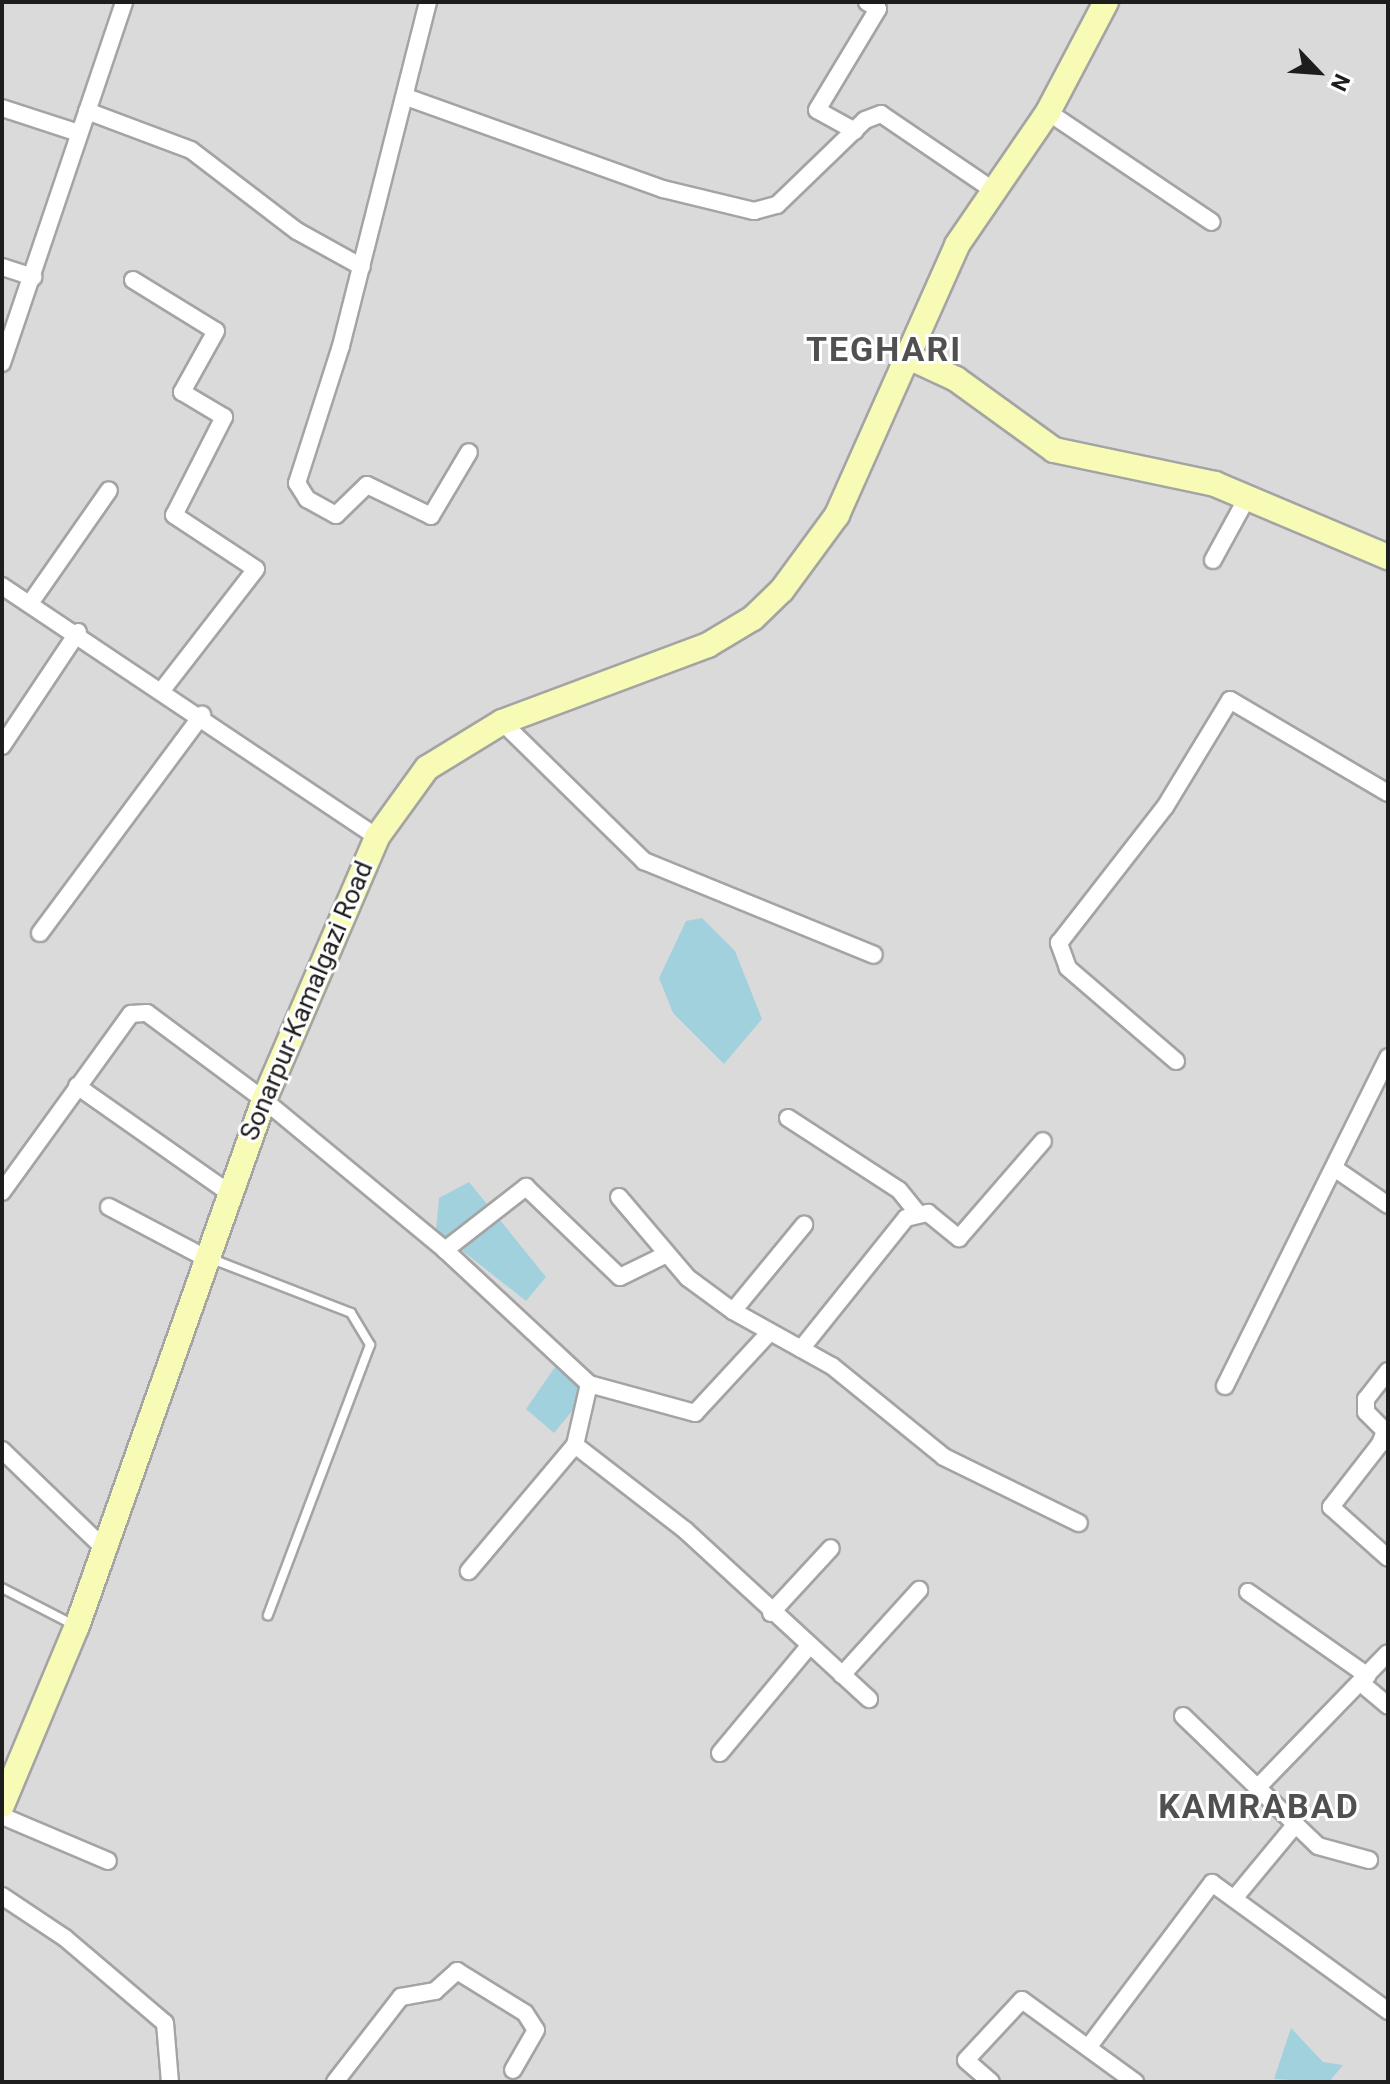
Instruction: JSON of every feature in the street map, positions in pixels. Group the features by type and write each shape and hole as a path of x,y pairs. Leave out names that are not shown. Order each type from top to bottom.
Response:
{"main road":[{"name":"Sonarpur-Kamalgazi Road","path":"2,1805 77,1626 228,1192 264,1100 377,837 427,768 502,722 708,645 753,618 837,515 911,358 938,281 993,190 1048,112 1106,2"},
{"path":"911,358 956,379 1054,450 1248,496 1388,557"}],"street":[{"path":"2,363 124,2"},
{"path":"428,2 362,267 301,458 299,491 336,515 367,485 431,516 469,452"},
{"path":"855,131 817,110 878,9 867,2"},
{"path":"406,97 663,189 754,211 785,200 855,131 881,114 993,190"},
{"path":"2,108 79,133"},
{"path":"87,111 191,150 297,231 362,267"},
{"path":"1048,112 1212,222"},
{"path":"2,267 33,277"},
{"path":"133,280 216,331 182,392 224,417 174,515 256,569 163,689"},
{"path":"31,602 109,490"},
{"path":"1213,560 1248,496"},
{"path":"2,586 78,632 377,837"},
{"path":"2,746 78,632"},
{"path":"1176,1061 1068,968 1059,943 1165,807 1230,700 1388,793"},
{"path":"40,933 202,715"},
{"path":"502,722 644,861 874,955"},
{"path":"2,1192 124,1020 139,1011 264,1100 445,1250 589,1384 675,1413 695,1413 770,1332"},
{"path":"1225,1386 1388,1057"},
{"path":"77,1086 228,1192"},
{"path":"788,1118 899,1190 917,1212 959,1238 1043,1141"},
{"path":"1334,1168 1388,1205"},
{"path":"445,1250 526,1187 620,1277 667,1254"},
{"path":"619,1197 667,1254 733,1311 859,1386 944,1457 1079,1523"},
{"path":"109,1207 204,1257"},
{"path":"801,1349 890,1234 917,1212"},
{"path":"733,1311 804,1225"},
{"path":"1388,1371 1366,1399 1366,1412 1385,1431 1380,1444 1331,1507 1388,1558"},
{"path":"469,1571 575,1445 589,1384"},
{"path":"575,1445 685,1530 771,1613 869,1699"},
{"path":"2,1450 105,1549"},
{"path":"771,1613 831,1548"},
{"path":"842,1675 919,1590"},
{"path":"1248,1592 1364,1680 1388,1706"},
{"path":"720,1753 809,1646"},
{"path":"1259,1786 1388,1653"},
{"path":"1183,1716 1318,1846 1369,1860"},
{"path":"2,1816 108,1861"},
{"path":"1237,1895 1296,1824"},
{"path":"1090,2045 1199,1894 1212,1883 1237,1895 1388,2011"},
{"path":"2,1896 65,1938 165,2023 170,2082"},
{"path":"335,2082 401,1997 435,1991 457,1971 525,2013 536,2030 513,2070"},
{"path":"991,2082 966,2060 1022,2000 1090,2045 1135,2082"}],"lane":[{"path":"204,1257 351,1313 370,1345 268,1615"},
{"path":"2,1588 77,1626"}],"shaded area":[{"path":"2,2 1388,2 1388,2082 2,2082"}],"water":[{"path":"702,918 735,951 762,1019 724,1064 673,1013 659,978 686,921"},
{"path":"469,1182 546,1277 526,1301 436,1230 439,1198"},
{"path":"555,1367 579,1381 582,1399 554,1433 526,1409"},
{"path":"1291,2028 1323,2062 1343,2065 1329,2082 1274,2079"}],"district":[{"name":"TEGHARI","path":"884,350"},
{"name":"KAMRABAD","path":"1259,1807"}]}
